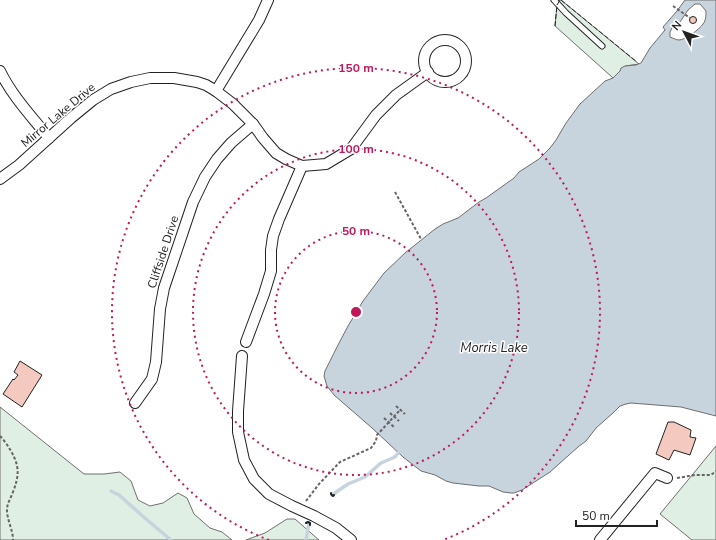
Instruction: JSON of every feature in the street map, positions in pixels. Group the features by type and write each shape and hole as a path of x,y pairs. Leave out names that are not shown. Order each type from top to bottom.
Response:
{"street":[{"path":"216,91 259,20 268,0"},
{"path":"442,40 450,41 458,44 463,50 466,58 466,66 456,79 448,82 440,81 433,78 428,72 425,64 425,56 428,49 434,43 442,40"},
{"path":"0,71 5,82 49,138"},
{"path":"246,342 271,271 273,236 302,166 326,164 351,149 376,115 396,95 428,72"},
{"name":"Mirror Lake Drive","path":"0,179 19,165 93,100 111,89 131,82 150,78 174,78 206,85 233,104 254,124 263,138 276,153 302,166"},
{"name":"Cliffside Drive","path":"135,403 152,379 156,362 160,309 164,288 193,202 205,177 217,160 231,143 254,124"},
{"path":"242,356 238,432 244,460 254,479 269,494 336,528 351,540"},
{"path":"600,540 655,473 667,478"}],"lane":[{"path":"554,0 602,46"}],"path":[{"path":"673,6 690,18"},
{"path":"396,192 421,239"},
{"path":"396,406 405,414"},
{"path":"300,510 319,484 340,462 371,448 376,442 377,435 400,410"},
{"path":"390,413 399,421"},
{"path":"384,418 394,427"},
{"path":"0,436 15,457 18,469 17,482 7,508 7,514 14,540"},
{"path":"667,478 677,478 695,474 711,475 716,471"}],"green space":[{"path":"560,0 639,64 625,66 613,78 555,26 557,5"},
{"path":"0,407 84,474 120,472 131,481 138,500 150,506 163,503 178,493 187,498 194,514 210,528 222,532 232,540 0,540"},
{"path":"716,446 716,540 692,540 660,514"},
{"path":"287,519 295,519 319,540 246,540 265,533"}],"water":[{"name":"Morris Lake","path":"685,0 716,0 716,416 681,407 631,403 620,406 596,428 586,441 550,472 522,490 514,493 503,492 489,486 453,483 421,471 403,457 334,395 327,386 324,376 325,371 348,326 363,301 384,273 405,253 435,229 458,218 514,178 519,172 539,159 556,140 580,104 605,81 613,78 621,68 641,63 650,48 665,30 663,27","holes":["695,4 700,4 706,11 705,19 701,26 682,40 677,40 670,37 672,28 680,22 688,10"]}],"building":[{"path":"693,17 696,20 693,23 690,20"},
{"path":"20,361 42,375 22,407 3,394 13,379 14,380 18,375 14,372"},
{"path":"668,422 674,422 691,430 690,437 696,438 690,455 674,450 669,460 656,454"}],"waterway":[{"path":"332,495 348,484 365,477 381,463 395,457 398,453"},
{"path":"111,491 119,495 171,540"},
{"path":"306,540 309,523"}],"fence":[{"path":"555,26 557,5 560,0"},
{"path":"561,0 637,62"}],"wall":[{"path":"331,493 333,496 334,495"},
{"path":"306,523 308,522 310,525"}]}
